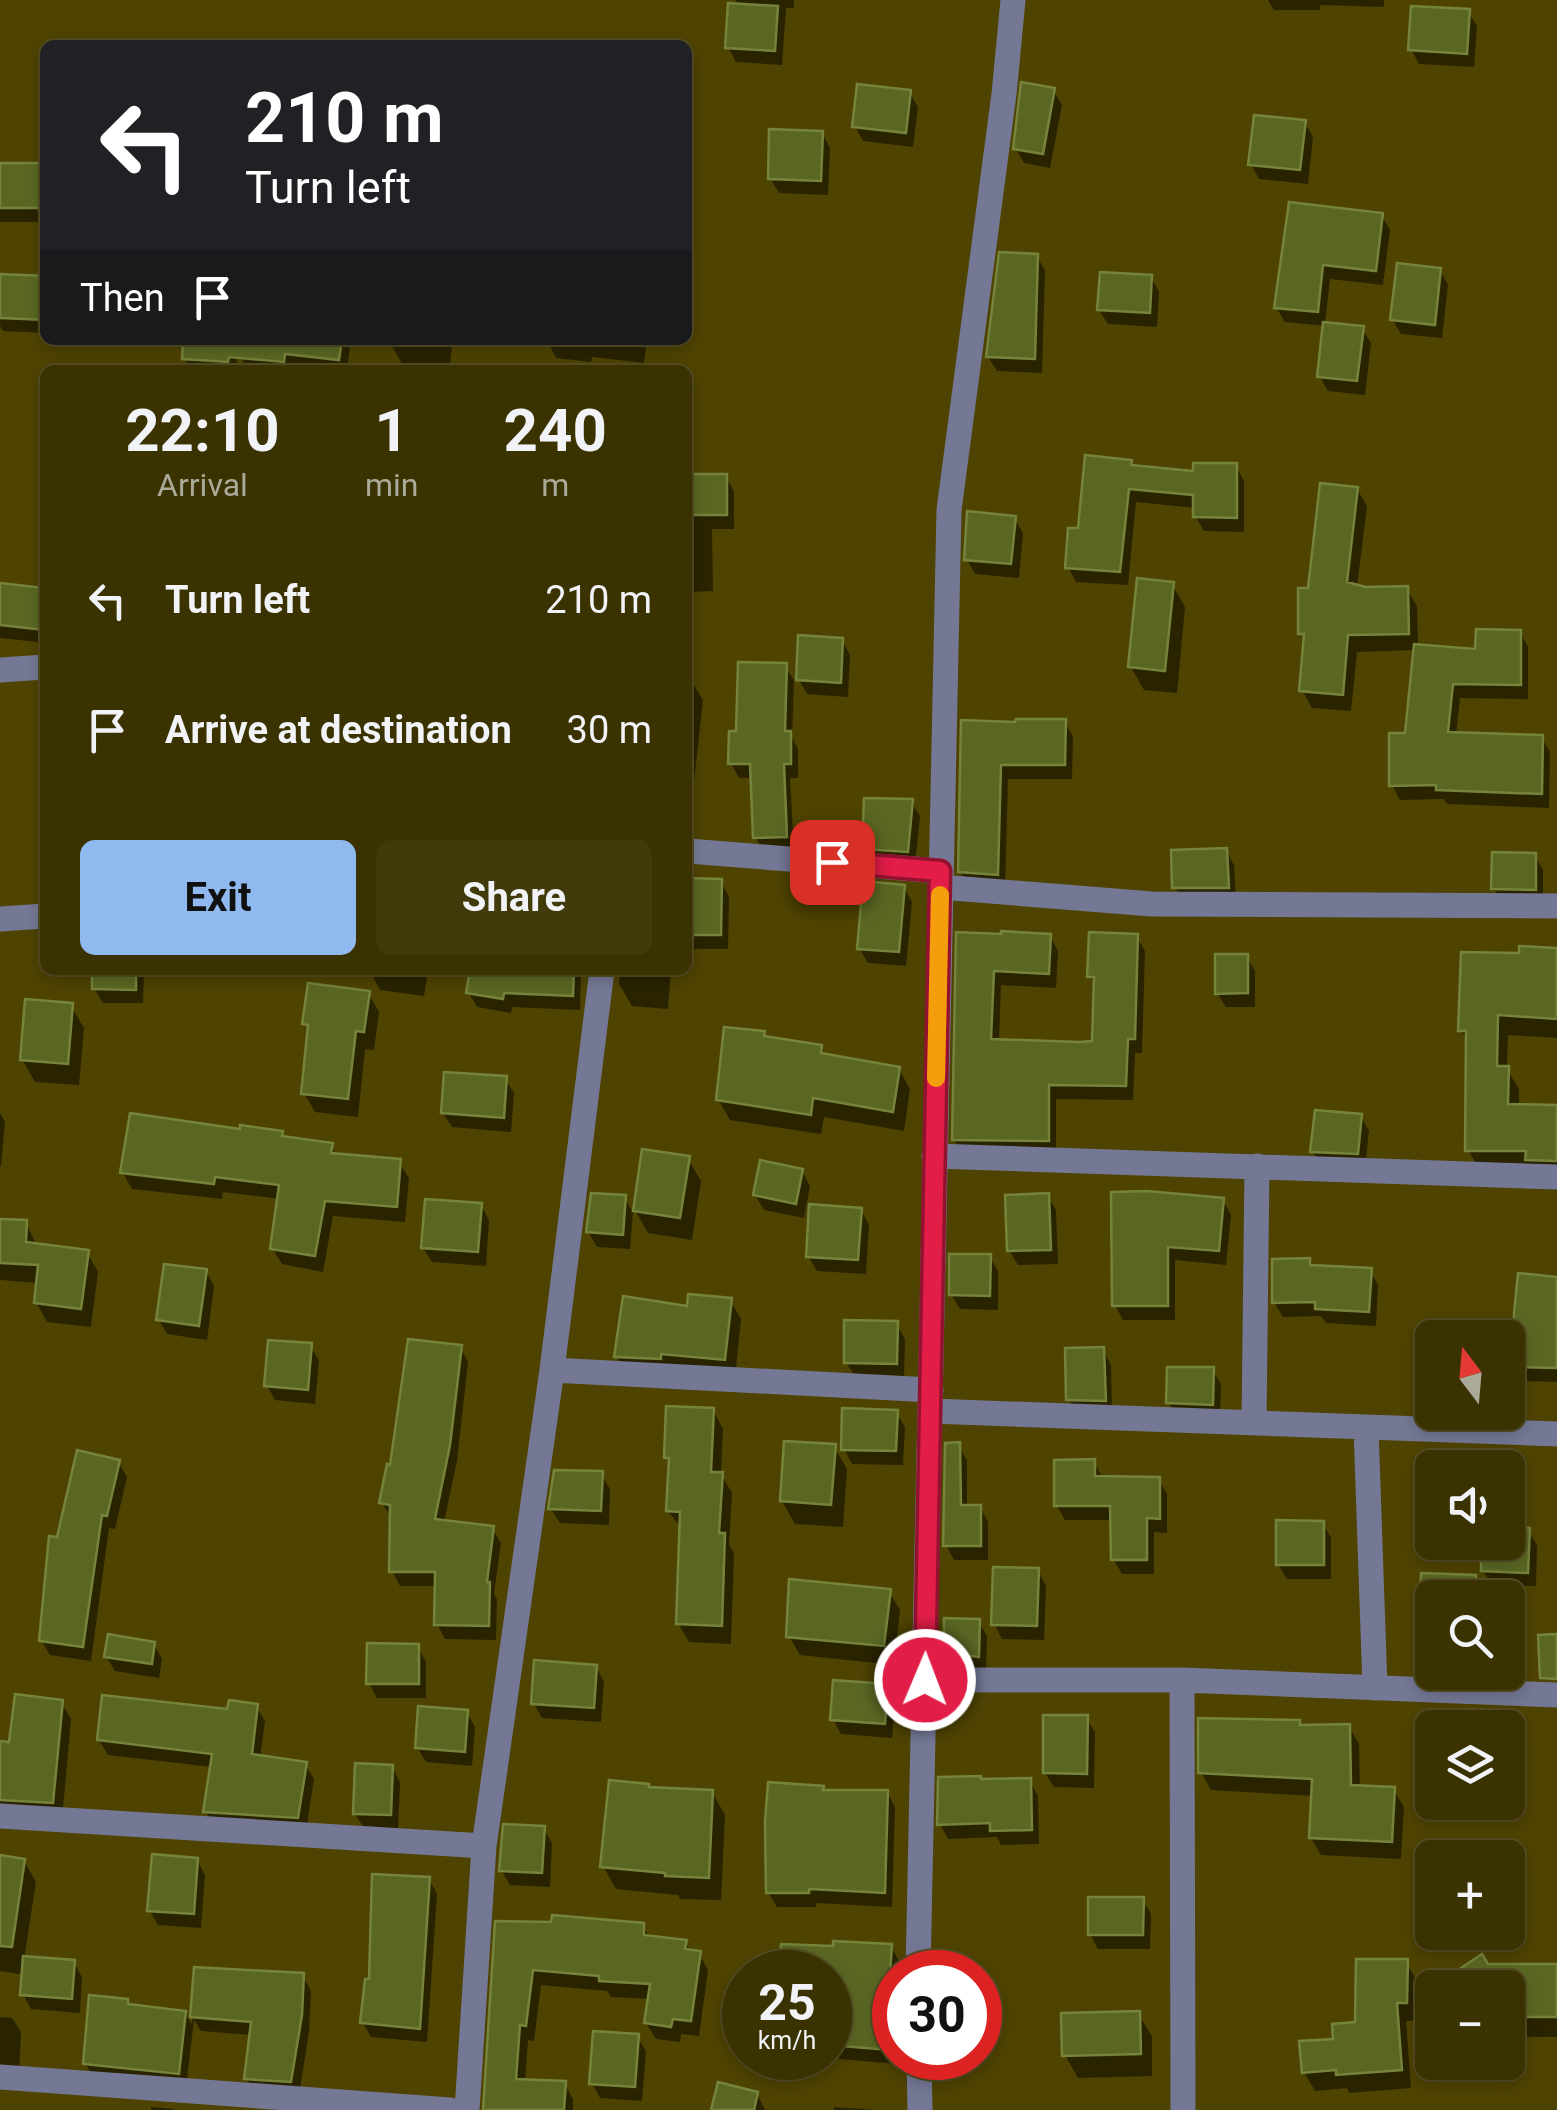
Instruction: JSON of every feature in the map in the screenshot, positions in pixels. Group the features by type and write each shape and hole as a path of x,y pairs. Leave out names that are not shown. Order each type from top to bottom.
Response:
{"street":[{"path":"919,1950 949,510 1013,0"},
{"path":"0,670 40,667"},
{"path":"692,851 1152,904 1557,906"},
{"path":"0,919 40,916"},
{"path":"467,2110 484,1846 552,1370 601,975"},
{"path":"934,1156 1557,1176"},
{"path":"1254,1422 1256,1166"},
{"path":"552,1370 1254,1422 1557,1434"},
{"path":"1366,1428 1375,1688"},
{"path":"925,1680 1182,1680 1557,1695"},
{"path":"1182,1680 1183,2110"},
{"path":"0,1816 484,1846"},
{"path":"0,2077 450,2110"},
{"path":"920,2080 920,2110"}],"building":[{"path":"728,3 778,6 775,51 725,48"},
{"path":"1411,6 1470,9 1467,54 1408,50"},
{"path":"1021,82 1055,88 1043,154 1013,149"},
{"path":"857,84 911,90 906,133 852,127"},
{"path":"1254,115 1306,120 1300,170 1248,165"},
{"path":"769,129 823,131 821,181 768,179"},
{"path":"0,163 40,163 40,208 0,208"},
{"path":"1289,202 1383,213 1376,271 1323,265 1318,312 1274,308"},
{"path":"999,252 1038,254 1035,359 986,357"},
{"path":"1397,263 1441,268 1435,325 1390,320"},
{"path":"1100,272 1152,275 1150,313 1097,310"},
{"path":"0,274 40,276 40,320 0,318"},
{"path":"1323,322 1364,326 1357,381 1317,377"},
{"path":"183,345 341,345 339,360 285,354 284,362 229,357 228,362 182,359"},
{"path":"1085,455 1132,460 1131,465 1193,471 1193,463 1237,463 1237,518 1193,517 1193,495 1129,489 1120,572 1065,568 1068,528 1078,528"},
{"path":"692,474 727,474 727,515 692,515"},
{"path":"1320,483 1358,487 1347,582 1366,587 1408,586 1409,634 1348,635 1343,695 1299,691 1304,634 1298,634 1298,588 1308,588"},
{"path":"967,511 1016,516 1011,564 964,560"},
{"path":"1137,578 1174,582 1165,671 1128,667"},
{"path":"0,583 40,587 40,629 0,625"},
{"path":"1476,629 1521,630 1521,685 1453,684 1448,732 1543,735 1542,794 1436,790 1436,785 1389,786 1389,733 1405,733 1414,644 1475,649"},
{"path":"798,635 843,638 841,683 796,680"},
{"path":"738,662 787,663 785,731 791,731 791,764 784,764 787,837 753,838 750,764 728,764 729,731 736,731"},
{"path":"1066,719 1065,765 1001,765 998,875 958,872 961,720"},
{"path":"864,798 913,799 908,852 862,849"},
{"path":"1227,848 1229,888 1172,888 1171,850"},
{"path":"1492,852 1536,853 1536,890 1491,889"},
{"path":"692,878 722,879 721,935 692,935"},
{"path":"863,881 905,885 899,952 857,949"},
{"path":"956,932 1051,934 1049,974 994,971 991,1039 1080,1042 1092,1041 1094,977 1087,977 1089,932 1138,934 1135,1039 1128,1039 1126,1086 1049,1085 1049,1141 952,1140"},
{"path":"1519,946 1557,948 1557,1019 1498,1015 1497,1066 1509,1066 1508,1104 1557,1105 1557,1161 1525,1160 1526,1151 1465,1151 1466,1031 1458,1031 1461,952 1519,953"},
{"path":"1215,954 1248,954 1248,993 1215,994"},
{"path":"92,975 136,975 136,990 92,989"},
{"path":"469,975 574,975 573,996 504,993 503,999 466,993"},
{"path":"308,983 370,991 364,1032 356,1031 348,1099 301,1094 308,1025 302,1024"},
{"path":"25,999 73,1003 68,1064 20,1060"},
{"path":"724,1027 765,1031 764,1036 822,1045 821,1053 900,1067 893,1112 813,1098 811,1115 716,1100"},
{"path":"444,1072 507,1076 504,1118 441,1113"},
{"path":"1315,1110 1362,1114 1358,1154 1310,1152"},
{"path":"130,1113 240,1129 240,1125 283,1131 282,1136 333,1143 331,1153 401,1159 397,1207 325,1201 315,1256 270,1249 279,1185 215,1177 214,1184 120,1173"},
{"path":"642,1149 690,1156 680,1218 633,1211"},
{"path":"760,1160 803,1169 796,1204 753,1195"},
{"path":"1111,1192 1224,1198 1219,1251 1168,1247 1168,1306 1112,1306"},
{"path":"591,1193 626,1195 623,1235 586,1232"},
{"path":"1049,1193 1051,1250 1007,1251 1005,1195"},
{"path":"425,1199 482,1203 478,1252 421,1248"},
{"path":"809,1204 862,1208 858,1260 806,1257"},
{"path":"0,1219 27,1220 26,1242 89,1250 81,1309 34,1303 38,1265 0,1263"},
{"path":"949,1254 991,1254 990,1296 949,1295"},
{"path":"1310,1258 1310,1265 1372,1268 1369,1312 1315,1309 1315,1302 1272,1303 1272,1259"},
{"path":"164,1264 207,1269 199,1326 156,1320"},
{"path":"1518,1273 1557,1277 1557,1368 1525,1367 1525,1320 1514,1320"},
{"path":"688,1294 732,1298 725,1360 661,1354 661,1359 614,1357 623,1296 687,1306"},
{"path":"844,1320 898,1321 897,1364 844,1363"},
{"path":"408,1339 462,1345 450,1445 435,1519 494,1526 487,1582 489,1626 434,1625 435,1572 389,1572 390,1505 379,1503 387,1464 390,1465"},
{"path":"268,1340 312,1343 308,1390 264,1386"},
{"path":"1104,1347 1106,1401 1066,1400 1065,1348"},
{"path":"1167,1367 1214,1367 1213,1405 1166,1403"},
{"path":"666,1406 714,1408 711,1472 723,1472 719,1533 725,1533 722,1626 676,1624 680,1512 666,1511"},
{"path":"842,1408 898,1410 896,1451 841,1450"},
{"path":"784,1441 836,1444 831,1505 780,1501"},
{"path":"960,1442 961,1505 981,1505 981,1546 943,1546 945,1443"},
{"path":"77,1450 120,1460 107,1516 102,1515 83,1647 39,1641 49,1536 57,1537"},
{"path":"1095,1459 1095,1476 1160,1477 1160,1519 1147,1518 1147,1560 1111,1560 1110,1506 1054,1506 1054,1460"},
{"path":"554,1470 603,1471 601,1511 548,1509"},
{"path":"1276,1520 1324,1521 1324,1565 1276,1565"},
{"path":"1525,1528 1530,1528 1528,1573 1481,1571 1481,1560 1525,1560"},
{"path":"993,1567 1039,1568 1037,1626 991,1625"},
{"path":"1421,1573 1476,1575 1476,1580 1421,1580"},
{"path":"789,1579 891,1589 884,1646 786,1637"},
{"path":"944,1618 980,1619 979,1657 944,1653"},
{"path":"108,1634 155,1642 152,1664 104,1657"},
{"path":"1557,1634 1557,1679 1540,1678 1538,1635"},
{"path":"367,1643 419,1644 419,1684 366,1684"},
{"path":"534,1660 597,1665 594,1708 531,1704"},
{"path":"833,1680 888,1684 885,1724 830,1720"},
{"path":"15,1694 63,1700 53,1803 0,1800 0,1741 9,1742"},
{"path":"102,1695 227,1709 229,1700 258,1704 252,1754 307,1762 298,1818 203,1812 212,1754 97,1740"},
{"path":"418,1706 468,1710 465,1752 415,1748"},
{"path":"1043,1715 1088,1715 1087,1774 1043,1773"},
{"path":"1198,1718 1350,1724 1351,1785 1395,1787 1392,1842 1309,1838 1312,1779 1198,1773"},
{"path":"355,1763 393,1765 391,1815 353,1814"},
{"path":"938,1777 1031,1778 1032,1830 990,1831 990,1823 937,1825"},
{"path":"609,1780 649,1787 713,1790 709,1878 600,1867"},
{"path":"768,1782 824,1786 823,1790 888,1790 885,1893 809,1889 809,1893 766,1893"},
{"path":"503,1824 545,1826 542,1873 499,1871"},
{"path":"152,1854 198,1858 194,1914 147,1911"},
{"path":"0,1855 25,1859 12,1947 0,1946"},
{"path":"372,1874 430,1877 420,2029 360,2023 365,1979 369,1979"},
{"path":"1088,1897 1144,1897 1143,1935 1088,1935"},
{"path":"552,1915 644,1923 644,1935 687,1940 685,1949 701,1951 691,2021 673,2019 671,2027 644,2023 650,1984 599,1981 599,1976 533,1970 526,2026 520,2025 516,2079 566,2081 564,2110 483,2110 495,1921 551,1922"},
{"path":"833,1941 892,1944 892,1950 872,1950 872,2049 852,2047 852,1950 781,1950 781,1944 833,1946"},
{"path":"1482,1954 1488,1964 1557,1964 1557,2017 1525,2017 1525,1970 1458,1970"},
{"path":"23,1956 75,1960 72,1999 20,1995"},
{"path":"1356,1959 1408,1959 1407,2003 1397,2003 1402,2070 1336,2075 1336,2070 1302,2073 1299,2041 1333,2039 1332,2024 1355,2022"},
{"path":"194,1967 304,1973 291,2082 244,2079 251,2022 190,2017"},
{"path":"89,1995 186,2011 179,2074 83,2064"},
{"path":"1140,2011 1141,2054 1062,2056 1061,2013"},
{"path":"593,2031 639,2034 635,2087 589,2084"},
{"path":"718,2082 758,2092 754,2110 711,2110"}],"slow traffic":[{"path":"936,1078 940,895"}],"route":[{"path":"832,862 940,871 925,1680"}]}
